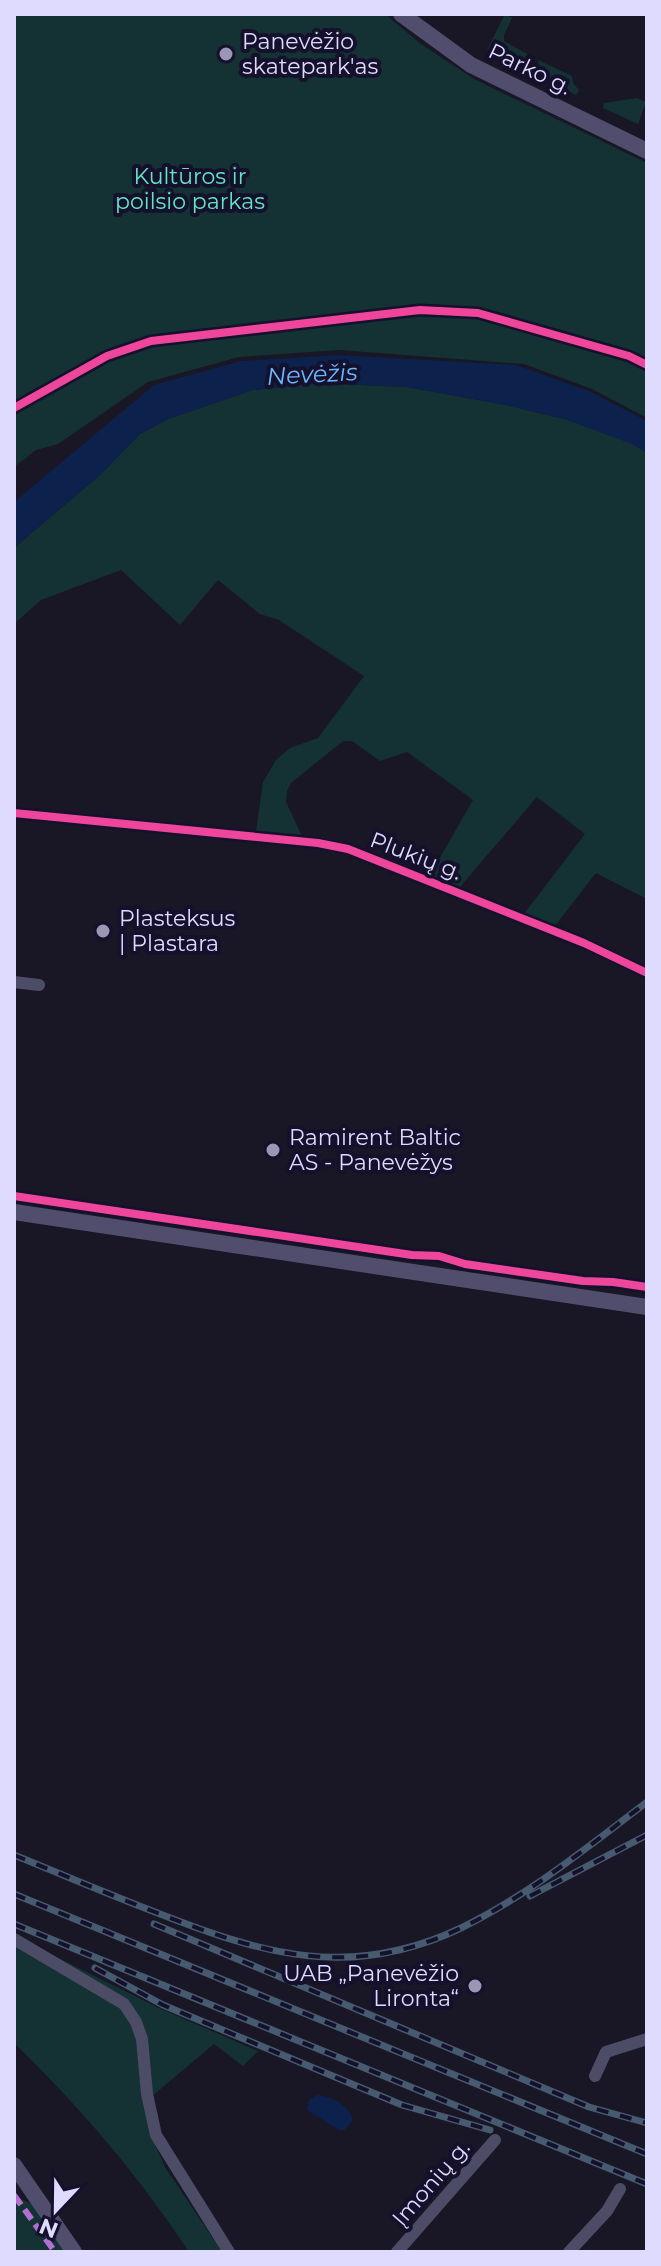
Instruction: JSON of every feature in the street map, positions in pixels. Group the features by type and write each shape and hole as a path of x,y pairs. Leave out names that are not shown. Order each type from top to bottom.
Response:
{"main road":[{"name":"Parko g.","path":"401,14 471,65 647,151"},
{"path":"14,1212 647,1307"},
{"path":"14,2165 74,2252"}],"street":[{"name":"Plukių g.","path":"14,813 304,841 348,849 584,943 647,973"},
{"path":"14,982 39,985"},
{"path":"14,1939 124,2004 136,2022 142,2039 147,2094 156,2135 229,2252"},
{"path":"595,2076 606,2052 647,2039"},
{"name":"Įmonių g.","path":"397,2252 495,2140"},
{"path":"569,2252 607,2211 620,2189"}],"green space":[{"name":"Kultūros ir poilsio parkas","path":"14,14 385,14 421,44 474,79 647,163 647,418 592,389 524,364 339,350 239,357 148,382 58,444 36,450 14,467"},
{"path":"505,14 512,18 504,41 529,55 526,60 509,62 487,50"},
{"path":"538,60 572,76 579,90 576,95 542,78"},
{"path":"637,98 646,102 638,124 603,108 604,103"},
{"path":"317,383 407,387 506,405 568,420 633,444 647,453 647,899 596,873 554,927 524,914 585,834 537,797 460,887 430,875 473,800 407,752 380,761 352,741 343,741 291,783 286,802 302,836 256,831 263,782 276,760 290,748 318,738 364,676 279,620 260,614 218,580 180,625 121,570 41,600 14,624 14,548 100,475 140,434 168,419 253,390"},
{"path":"14,1936 161,2009 258,2051 243,2066 214,2044 145,2102 153,2140 165,2167 222,2252 189,2252 108,2143 14,2043"},
{"path":"21,2199 35,2205 66,2252 14,2252 14,2200"}],"water":[{"name":"Nevėžis","path":"340,355 516,365 591,392 647,421 647,453 632,444 568,420 407,387 317,383 253,390 168,419 140,434 100,475 14,548 14,502 154,385 241,361"},
{"path":"317,2095 328,2097 348,2110 353,2120 345,2130 339,2130 307,2110 309,2100"}],"railway":[{"path":"14,1855 232,1940 306,1956 381,1954 420,1944 485,1915 533,1886 647,1802"},
{"path":"530,1896 647,1835"},
{"path":"14,1894 647,2154"},
{"path":"14,1924 647,2184"},
{"path":"154,1924 589,2107 647,2123"},
{"path":"95,1968 163,2005 402,2105 490,2130"}],"marked path":[{"path":"14,2195 55,2252"}],"cycle path":[{"path":"14,408 107,356 151,341 420,310 478,313 629,356 647,365"},
{"path":"14,813 318,843 348,849 584,943 647,973"},
{"path":"14,1196 412,1255 439,1256 465,1264 583,1281 647,1287"}],"place":[{"name":"Panevėžio skatepark'as","path":"226,54"},
{"name":"Plasteksus | Plastara","path":"103,931"},
{"name":"Ramirent Baltic AS - Panevėžys","path":"273,1150"},
{"name":"UAB „Panevėžio Lironta“","path":"475,1986"}]}
